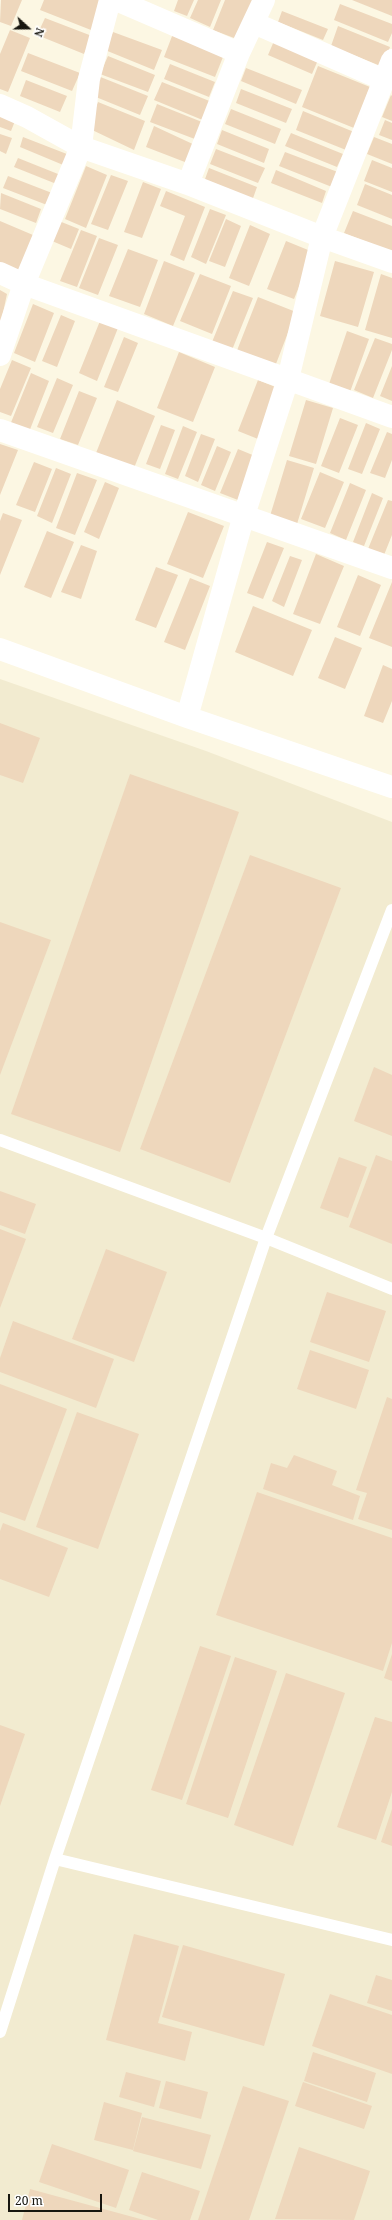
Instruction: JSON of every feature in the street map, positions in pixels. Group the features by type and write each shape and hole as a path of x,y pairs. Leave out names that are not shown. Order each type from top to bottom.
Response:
{"street":[{"path":"0,355 24,284 81,147 89,79 110,0"},
{"path":"116,0 239,53"},
{"path":"188,184 239,53 264,0"},
{"path":"254,23 384,80"},
{"path":"186,716 244,516 288,379 322,237 392,60"},
{"path":"0,105 27,116 81,147 188,184 322,237 392,262"},
{"path":"0,273 24,284 392,417"},
{"path":"0,430 392,568"},
{"path":"0,649 186,716 392,787"}],"lane":[{"path":"0,2032 55,1859 266,1238 392,910"},
{"path":"0,1140 266,1238 392,1289"},
{"path":"55,1859 392,1940"}],"shaded area":[{"path":"0,679 206,751 392,822 392,2220 0,2220"}],"building":[{"path":"1,0 22,0 11,26 0,22"},
{"path":"44,0 103,0 91,30 40,10"},
{"path":"178,0 194,0 187,16 174,11"},
{"path":"198,0 221,0 210,27 190,18"},
{"path":"225,0 258,0 242,41 213,30"},
{"path":"352,0 392,0 392,16"},
{"path":"340,4 392,24 392,33 388,42 334,20"},
{"path":"282,11 328,29 323,40 278,22"},
{"path":"45,18 92,36 84,54 37,35"},
{"path":"338,26 390,47 383,67 331,46"},
{"path":"10,30 30,38 8,92 0,89 0,54"},
{"path":"174,31 225,52 215,77 164,57"},
{"path":"113,32 162,50 154,70 105,50"},
{"path":"274,41 318,60 312,74 268,55"},
{"path":"28,53 80,73 72,91 21,71"},
{"path":"108,56 155,75 148,92 100,74"},
{"path":"170,64 215,82 209,97 164,79"},
{"path":"318,66 370,87 354,128 302,107"},
{"path":"246,68 302,90 296,104 241,81"},
{"path":"98,76 148,96 140,115 91,95"},
{"path":"26,80 67,96 60,112 20,96"},
{"path":"162,82 212,102 205,121 154,100"},
{"path":"241,89 292,109 286,123 236,103"},
{"path":"391,95 392,96 392,121 382,117"},
{"path":"98,102 145,121 134,150 88,128"},
{"path":"157,104 207,124 200,141 150,122"},
{"path":"231,109 281,129 275,144 225,124"},
{"path":"303,111 354,132 346,150 296,130"},
{"path":"0,115 15,121 11,131 0,127"},
{"path":"385,120 392,123 392,140 379,135"},
{"path":"154,126 197,146 190,164 146,147"},
{"path":"222,130 269,149 264,163 217,144"},
{"path":"291,133 343,154 337,167 285,146"},
{"path":"0,134 12,138 6,154 0,151"},
{"path":"23,137 72,156 68,167 20,147"},
{"path":"374,137 392,144 392,164 367,154"},
{"path":"216,149 265,168 258,183 210,164"},
{"path":"285,152 343,174 337,189 279,166"},
{"path":"18,158 63,176 59,185 14,167"},
{"path":"372,160 392,168 392,192 364,181"},
{"path":"86,166 107,175 86,228 65,219"},
{"path":"209,168 257,187 252,201 204,182"},
{"path":"276,170 326,191 322,203 271,183"},
{"path":"111,175 128,181 108,230 91,224"},
{"path":"8,176 52,193 47,205 3,188"},
{"path":"143,182 161,189 142,238 124,232"},
{"path":"365,184 392,195 392,219 357,205"},
{"path":"166,191 205,207 184,261 170,255 185,216 160,206"},
{"path":"1,193 41,209 36,223 0,209"},
{"path":"210,209 226,215 206,264 191,257"},
{"path":"353,211 392,226 392,252 344,233"},
{"path":"226,219 241,226 225,267 209,261"},
{"path":"0,221 33,235 19,271 0,263"},
{"path":"59,221 79,229 71,249 52,241"},
{"path":"250,225 270,234 249,286 229,278"},
{"path":"81,230 97,236 77,287 60,281"},
{"path":"99,238 118,245 98,295 79,288"},
{"path":"286,241 313,252 294,299 267,289"},
{"path":"128,249 158,260 140,307 109,296"},
{"path":"164,261 195,273 173,326 144,314"},
{"path":"335,261 374,272 358,327 320,316"},
{"path":"200,274 231,286 212,334 180,321"},
{"path":"381,274 392,278 392,338 365,330"},
{"path":"0,290 7,294 1,322 0,322"},
{"path":"233,291 253,298 232,350 212,342"},
{"path":"258,297 296,312 274,369 236,353"},
{"path":"33,304 54,313 35,362 14,353"},
{"path":"61,315 75,321 57,367 42,361"},
{"path":"100,321 118,328 97,381 79,373"},
{"path":"347,331 369,339 350,392 329,384"},
{"path":"124,337 138,343 118,392 104,387"},
{"path":"375,338 392,344 392,350 373,398 354,390"},
{"path":"179,352 215,367 193,422 157,408"},
{"path":"12,360 31,368 11,416 0,412 0,389"},
{"path":"392,366 392,401 380,396"},
{"path":"31,373 49,381 29,432 10,425"},
{"path":"57,378 73,385 53,433 37,427"},
{"path":"258,380 278,388 258,439 238,431"},
{"path":"79,391 97,398 78,445 60,439"},
{"path":"117,400 155,416 134,468 96,453"},
{"path":"306,400 333,408 316,464 289,456"},
{"path":"340,418 358,425 339,473 321,466"},
{"path":"366,423 380,429 362,474 348,469"},
{"path":"161,425 175,430 160,469 146,464"},
{"path":"183,426 197,432 178,479 165,474"},
{"path":"387,432 392,434 392,460 385,478 370,473"},
{"path":"201,434 215,439 198,482 185,476"},
{"path":"0,444 18,450 0,495"},
{"path":"217,446 231,452 215,491 201,485"},
{"path":"238,449 255,456 238,500 220,493"},
{"path":"287,460 314,468 297,524 270,516"},
{"path":"34,462 52,469 35,512 16,505"},
{"path":"56,468 71,474 52,523 37,516"},
{"path":"320,472 344,482 325,528 301,519"},
{"path":"77,473 97,480 75,535 56,528"},
{"path":"105,482 119,488 99,539 84,532"},
{"path":"350,483 366,490 346,540 330,533"},
{"path":"372,493 383,498 364,546 353,542"},
{"path":"388,500 392,501 392,535 384,555 368,549"},
{"path":"188,512 224,526 203,578 167,564"},
{"path":"3,513 22,520 0,575 0,521"},
{"path":"47,531 74,542 51,598 24,587"},
{"path":"267,542 284,548 263,599 247,593"},
{"path":"81,545 97,551 81,599 61,592"},
{"path":"316,554 344,566 320,624 293,614"},
{"path":"290,556 302,560 284,607 272,601"},
{"path":"156,567 178,575 156,628 135,620"},
{"path":"358,575 381,585 360,636 337,627"},
{"path":"190,578 210,586 185,650 164,642"},
{"path":"392,582 392,647 369,638"},
{"path":"253,606 312,630 293,676 235,652"},
{"path":"335,637 362,648 345,689 318,678"},
{"path":"383,665 392,669 392,701 383,723 364,716"},
{"path":"0,723 40,738 23,783 0,775"},
{"path":"130,774 239,812 120,1152 11,1114"},
{"path":"250,855 341,888 230,1183 140,1149"},
{"path":"0,922 51,940 0,1075"},
{"path":"374,1067 392,1075 392,1136 354,1121"},
{"path":"376,1155 392,1161 392,1244 349,1227"},
{"path":"339,1157 367,1167 348,1218 320,1208"},
{"path":"0,1191 36,1204 25,1234 0,1225"},
{"path":"0,1229 26,1239 0,1308"},
{"path":"106,1249 167,1272 134,1362 72,1339"},
{"path":"327,1292 386,1311 369,1362 310,1342"},
{"path":"13,1321 114,1359 96,1408 0,1372 0,1358"},
{"path":"310,1350 369,1370 356,1409 297,1389"},
{"path":"0,1384 67,1409 25,1521 0,1512"},
{"path":"387,1397 392,1399 392,1530 358,1519 367,1493 356,1490"},
{"path":"77,1412 139,1434 98,1549 36,1527"},
{"path":"294,1455 337,1471 332,1485 360,1496 353,1520 263,1489 271,1463 287,1468"},
{"path":"257,1492 392,1538 392,1643 383,1671 216,1615"},
{"path":"3,1523 68,1548 49,1597 0,1579 0,1531"},
{"path":"200,1646 231,1656 182,1800 151,1790"},
{"path":"392,1654 392,1681 384,1678"},
{"path":"235,1657 277,1671 228,1818 186,1804"},
{"path":"286,1673 345,1693 293,1846 234,1825"},
{"path":"375,1717 392,1722 392,1792 376,1840 337,1827"},
{"path":"0,1725 25,1734 0,1806"},
{"path":"392,1809 392,1846 381,1842"},
{"path":"134,1934 179,1946 158,2023 192,2032 185,2061 106,2040"},
{"path":"183,1945 285,1974 264,2046 162,2017"},
{"path":"376,1975 392,1980 392,2011 367,2003"},
{"path":"330,1994 392,2015 392,2074 312,2046"},
{"path":"313,2052 376,2073 367,2102 304,2081"},
{"path":"126,2072 161,2081 154,2107 119,2097"},
{"path":"166,2081 208,2092 201,2119 159,2108"},
{"path":"303,2082 372,2106 364,2129 295,2106"},
{"path":"243,2086 289,2101 249,2220 198,2220"},
{"path":"104,2102 142,2113 133,2150 94,2140"},
{"path":"142,2117 211,2135 201,2169 133,2151"},
{"path":"52,2144 129,2170 116,2208 39,2182"},
{"path":"299,2147 370,2171 354,2220 275,2219"},
{"path":"142,2172 200,2191 190,2220 158,2220 129,2210"},
{"path":"30,2189 144,2220 22,2220"}]}
